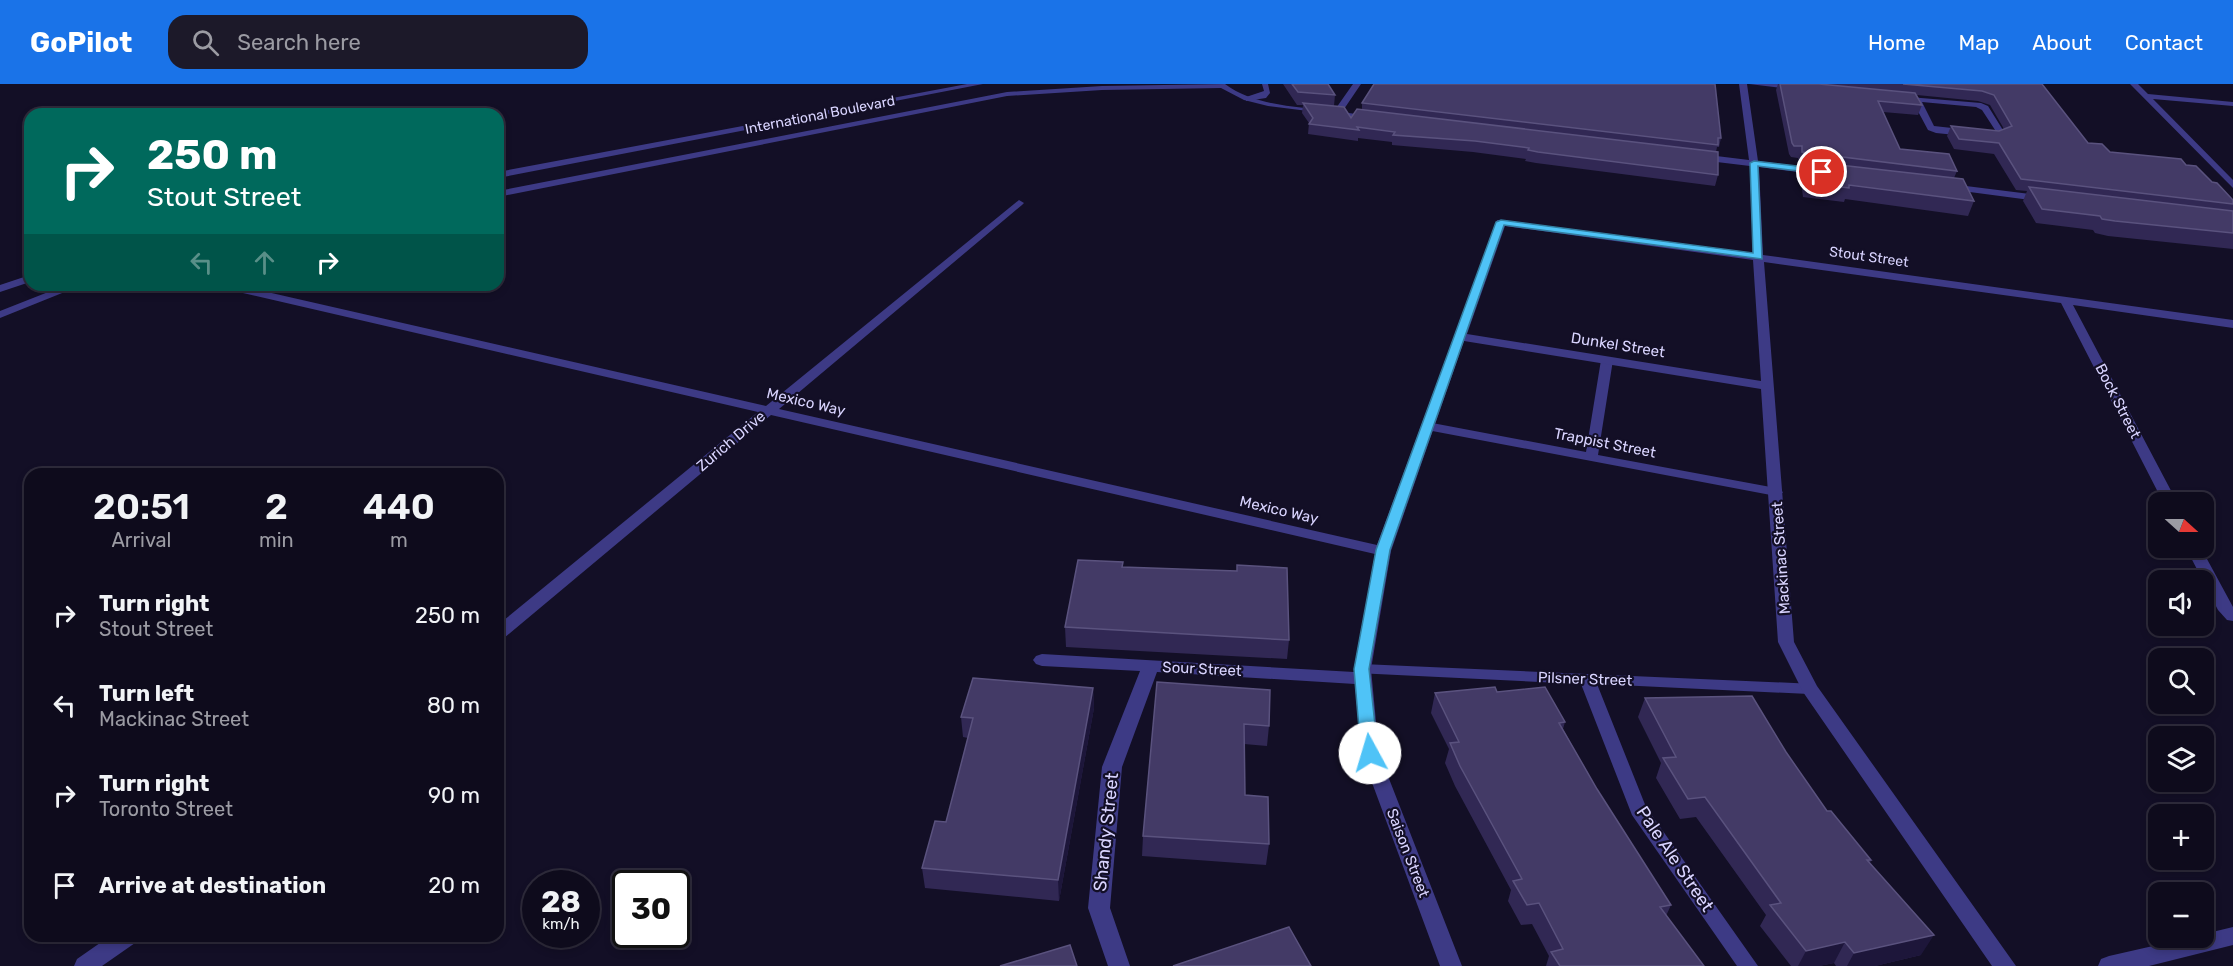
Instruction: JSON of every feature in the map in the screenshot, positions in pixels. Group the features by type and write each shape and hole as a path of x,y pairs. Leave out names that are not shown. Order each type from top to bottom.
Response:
{"street":[{"name":"International Boulevard","path":"504,174 979,84"},
{"path":"1337,113 1357,84"},
{"name":"Mackinac Street","path":"1743,84 1754,163 1758,257 1786,642 1809,688 2005,966"},
{"path":"1753,84 1811,90"},
{"path":"2134,84 2233,184"},
{"name":"International Boulevard","path":"504,193 1016,93 1221,85"},
{"path":"1221,85 1249,99 1385,119"},
{"path":"2146,96 2233,104"},
{"path":"1893,97 1916,99 1985,108 2002,135 1931,128 1916,99"},
{"path":"1694,156 1836,173"},
{"path":"1941,186 2058,200"},
{"name":"Zurich Drive","path":"504,628 1019,203"},
{"name":"Stout Street","path":"1501,222 2233,324"},
{"name":"Saison Street","path":"1451,966 1370,753 1362,674 1383,550 1427,426 1462,337 1501,222"},
{"path":"0,289 24,280"},
{"path":"0,315 61,291"},
{"name":"Mexico Way","path":"247,291 1383,550"},
{"name":"Bock Street","path":"2065,300 2165,492"},
{"name":"Dunkel Street","path":"1462,337 1769,386"},
{"path":"2198,558 2226,610 2233,616"},
{"name":"Sour Street","path":"1042,660 1362,674"},
{"name":"Shandy Street","path":"1119,966 1099,908 1112,766 1151,666"},
{"path":"2109,966 2233,936"},
{"path":"85,966 119,942"}],"lane":[{"path":"1249,99 1266,95 1268,92 1264,84"},
{"path":"1591,457 1607,360"},
{"name":"Trappist Street","path":"1427,426 1776,492"},
{"name":"Pilsner Street","path":"1362,674 1587,679 1809,688"},
{"name":"Pale Ale Street","path":"1587,679 1638,810 1748,966"}],"building":[{"path":"1292,84 1328,84 1335,95 1298,92"},
{"path":"1374,84 1715,84 1721,138 1718,138 1718,145 1362,103"},
{"path":"1780,84 1819,84 1915,93 1922,105 1878,101 1900,149 1949,154 1957,171 1802,152 1802,146 1794,146 1792,143"},
{"path":"1903,84 2042,84 2088,143 2102,144 2110,152 2181,159 2186,165 2196,166 2212,182 2217,183 2233,200 2233,204 2021,179 1999,143 1959,139 1951,126 1999,131 2012,126 1994,95 1982,91"},
{"path":"1303,103 1344,107 1351,118 1357,109 1718,152 1718,175 1538,152 1528,150 1529,148 1475,141 1393,135 1395,132 1309,124 1313,118"},
{"path":"1804,161 1963,179 1974,201 1849,185 1849,188 1807,183"},
{"path":"2029,187 2233,211 2233,233 2115,221 2102,219 2100,216 2042,209"},
{"path":"1078,560 1123,562 1122,567 1237,571 1237,565 1287,568 1289,640 1065,627"},
{"path":"973,678 1093,688 1058,880 922,868 935,821 946,822 973,718 961,717"},
{"path":"1157,682 1270,690 1269,726 1244,724 1245,795 1268,797 1269,844 1143,836"},
{"path":"1495,687 1497,692 1545,687 1565,722 1559,723 1597,789 1671,905 1660,907 1704,966 1560,966 1551,952 1563,949 1539,903 1527,905 1513,881 1522,879 1460,766 1450,743 1459,742 1435,693"},
{"path":"1752,696 1786,752 1827,811 1831,811 1871,860 1867,860 1934,935 1854,953 1845,942 1806,951 1770,905 1781,903 1705,797 1688,799 1663,758 1676,757 1645,698"},
{"path":"1289,927 1311,966 1173,966"},
{"path":"1070,945 1077,966 1000,966"}],"route":[{"path":"1370,753 1362,669 1383,550 1427,426 1462,337 1501,222 1758,257 1754,163 1822,172"}]}
